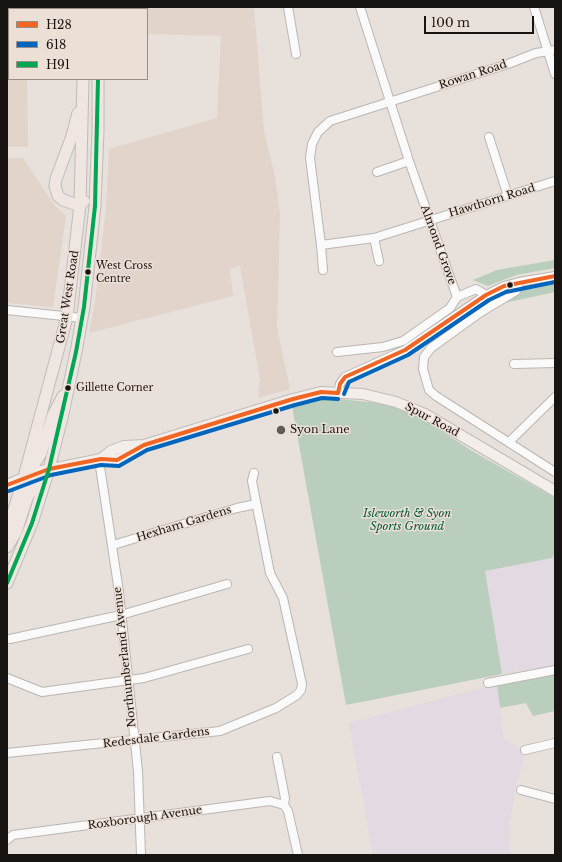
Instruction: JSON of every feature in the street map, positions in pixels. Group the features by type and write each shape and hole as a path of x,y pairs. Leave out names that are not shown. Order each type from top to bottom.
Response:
{"highway":[{"name":"Great West Road","path":"7,583 32,523 49,469 70,384 82,318 92,238 97,178 98,80"},
{"name":"Great West Road","path":"7,532 24,477 67,317 80,204 83,84"},
{"path":"83,84 72,136 56,179 55,186 58,196 63,200 80,204 88,197 97,178"},
{"path":"24,477 37,462 54,415 70,384"},
{"path":"7,546 16,532 27,498 33,487 49,469"}],"main road":[{"name":"Spur Road","path":"100,460 117,460 144,445 293,399 321,392 363,394 396,402 425,414 555,491"},
{"path":"7,485 24,477 49,469 100,460"}],"street":[{"path":"288,7 296,54"},
{"name":"Almond Grove","path":"360,7 409,161 457,298 476,289 486,295"},
{"path":"534,7 551,50 555,74"},
{"name":"Rowan Road","path":"323,270 310,158 312,144 318,132 330,121 508,64 536,53 551,50"},
{"path":"489,137 508,196"},
{"path":"377,172 409,161"},
{"name":"Hawthorn Road","path":"321,245 374,238 555,181"},
{"path":"374,238 379,261"},
{"path":"338,393 340,384 345,377 405,350 486,295 504,286 555,276"},
{"path":"519,282 516,292 481,312 431,348 424,357 423,369 429,390 555,472"},
{"path":"337,352 384,347 403,341 450,308 457,298"},
{"path":"7,310 82,318"},
{"path":"514,364 555,363"},
{"path":"509,442 555,397"},
{"name":"Northumberland Avenue","path":"100,460 113,545 121,615 141,819 141,855"},
{"path":"254,473 252,481 256,504"},
{"name":"Hexham Gardens","path":"113,545 237,508 256,504"},
{"name":"Redesdale Gardens","path":"7,753 220,731 276,708 297,695 302,684 283,598 270,573 256,504"},
{"path":"8,640 121,615 227,584"},
{"path":"7,678 42,692 144,678 248,649"},
{"path":"488,683 555,670"},
{"path":"525,750 555,743"},
{"path":"277,757 285,798 284,805 288,811 298,855"},
{"path":"522,790 555,799"},
{"name":"Roxborough Avenue","path":"7,840 13,835 270,801 284,805"}],"shaded area":[{"path":"7,7 26,7 8,8 8,80 27,80 28,147 7,147"},
{"path":"254,7 264,131 275,176 280,214 277,328 290,389 258,398 260,380 240,266 230,269 233,296 89,333 95,303 106,209 109,149 217,118 221,36 148,34 148,8 146,8"},
{"path":"7,158 23,158 54,205 66,216 53,307 7,303"},
{"path":"555,553 555,665 502,674 485,571 552,558"},
{"path":"497,684 504,739 522,750 524,760 515,789 509,827 510,855 373,855 349,723"}],"green space":[{"path":"555,260 555,268 516,275 488,286 473,280 497,270"},
{"path":"555,282 555,292 504,303 518,294 522,287"},
{"name":"Isleworth & Syon Sports Ground","path":"339,399 388,404 420,417 472,451 555,498 555,553 552,558 485,571 502,674 346,705 292,406 306,400"},
{"path":"555,673 555,711 533,716 526,703 500,708 497,684"}],"transit line":[{"name":"H91","path":"7,583 32,523 49,469 76,352 84,307 95,206 98,80"},
{"name":"H28","path":"338,393 340,384 345,377 405,350 486,295 504,286 555,276"},
{"name":"618","path":"344,394 349,382 408,355 489,300 506,292 555,282"},
{"name":"H28","path":"7,485 49,469 101,459 117,460 144,445 293,399 321,392 338,393"},
{"name":"618","path":"9,491 51,475 101,465 119,466 147,450 295,405 322,398 338,399"}],"place":[{"name":"West Cross Centre","path":"88,272"},
{"name":"Gillette Corner","path":"68,388"},
{"name":"Syon Lane","path":"281,430"}]}
